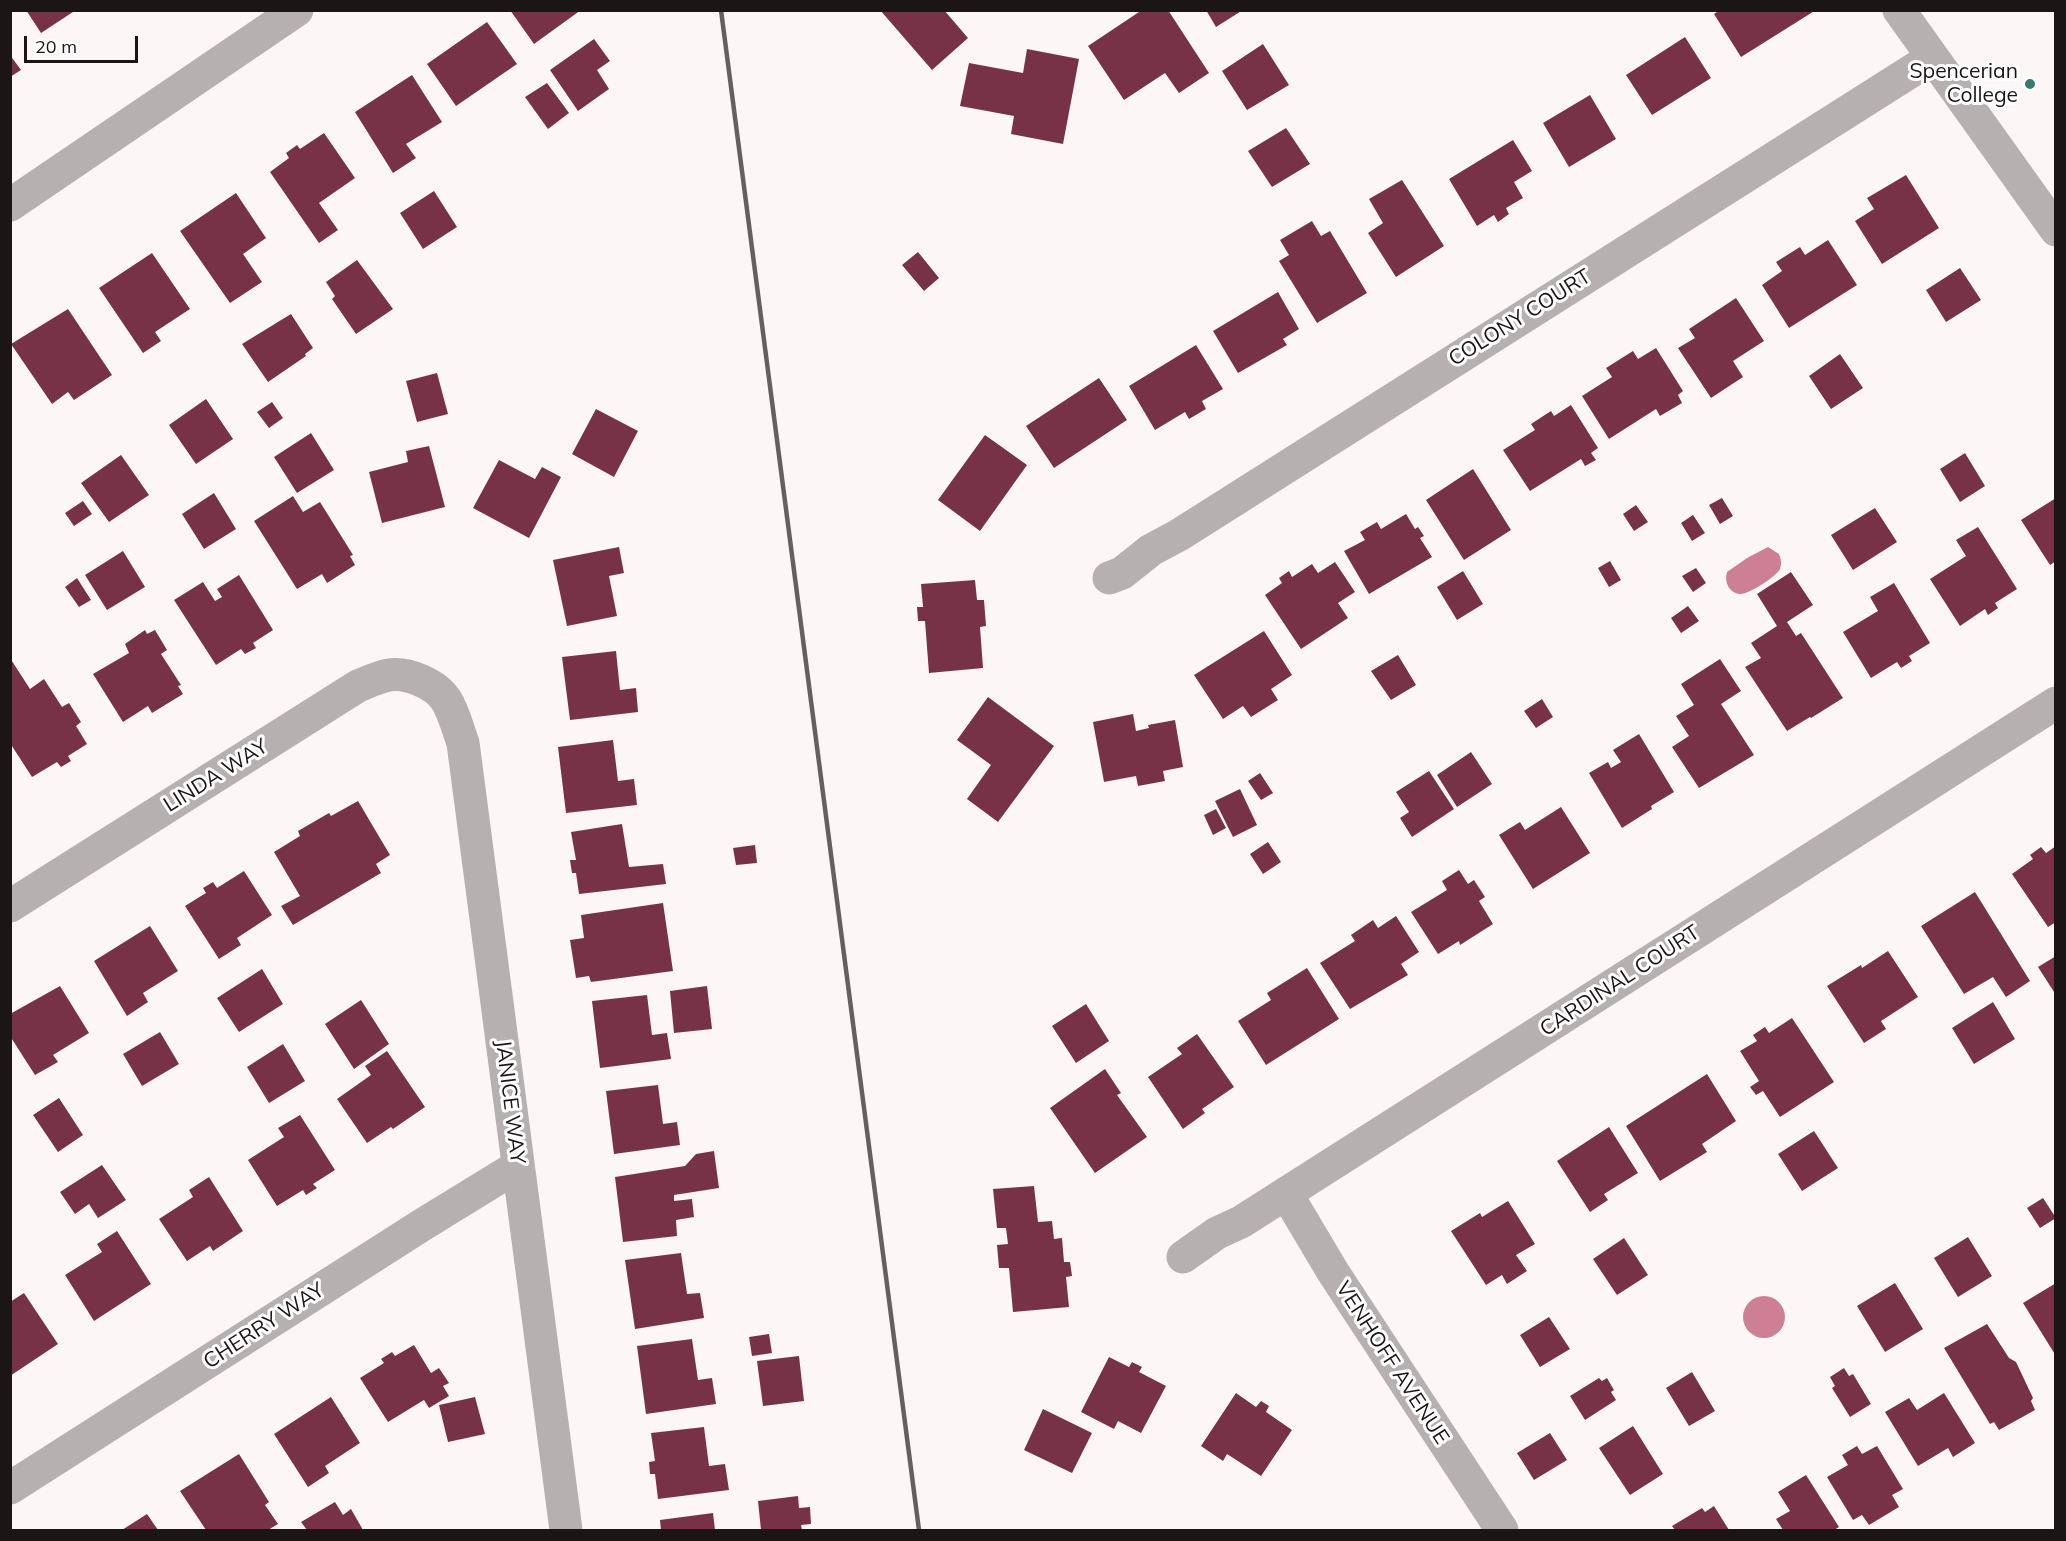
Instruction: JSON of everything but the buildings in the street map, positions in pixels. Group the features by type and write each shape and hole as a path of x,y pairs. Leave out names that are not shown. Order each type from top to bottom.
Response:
{"street":[{"path":"10,205 297,10"},
{"path":"1899,10 2055,230"},
{"name":"COLONY COURT","path":"1109,578 1122,573 1150,550 1179,535 1932,58"},
{"name":"LINDA WAY","path":"10,906 358,686 387,675 399,674 429,684"},
{"name":"JANICE WAY","path":"429,684 438,690 447,701 463,743 566,1530"},
{"name":"CARDINAL COURT","path":"1183,1257 1217,1233 1241,1222 2055,703"},
{"name":"CHERRY WAY","path":"10,1488 518,1166"},
{"name":"VENHOFF AVENUE","path":"1286,1193 1333,1272 1502,1530"}],"shaded area":[{"path":"1768,547 1779,554 1781,565 1778,572 1749,592 1740,594 1733,592 1727,583 1727,572"},
{"path":"1764,1296 1779,1302 1785,1317 1779,1332 1764,1338 1749,1332 1743,1317 1749,1302"}],"railway":[{"path":"721,10 919,1530"}],"place":[{"name":"Spencerian College","path":"2030,84"}]}
